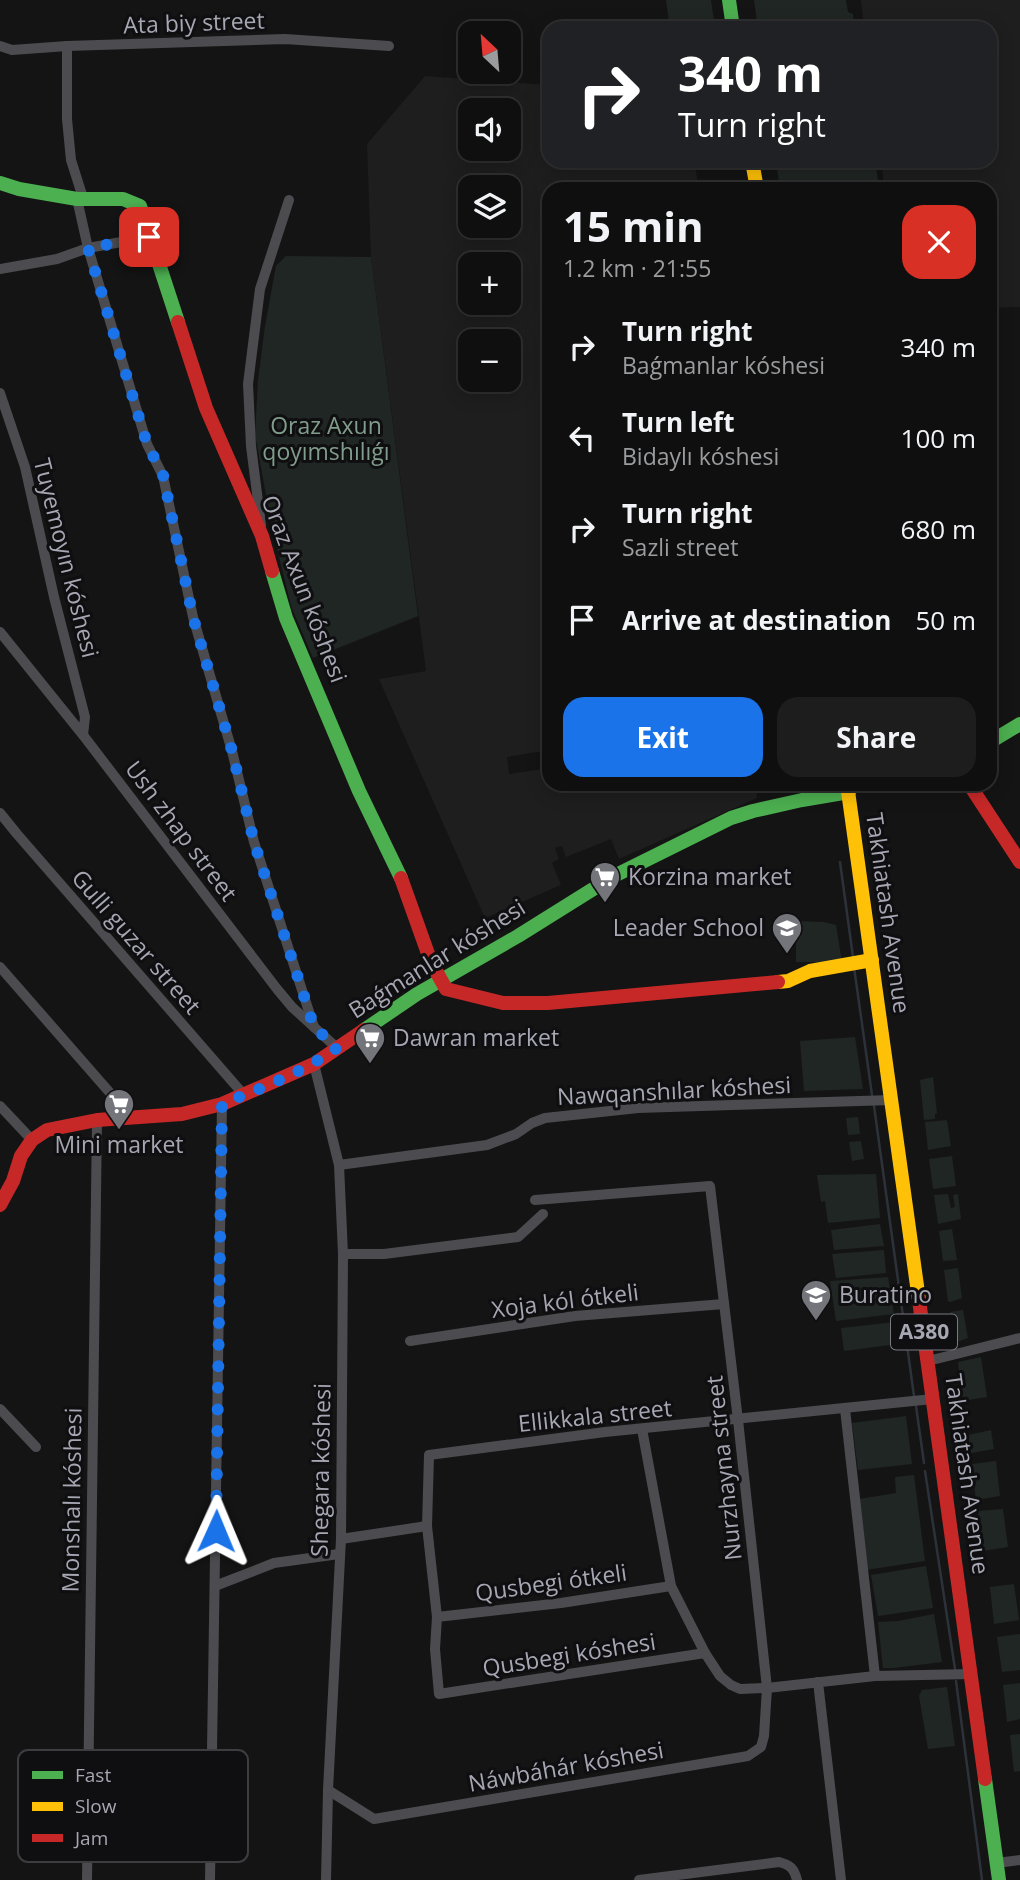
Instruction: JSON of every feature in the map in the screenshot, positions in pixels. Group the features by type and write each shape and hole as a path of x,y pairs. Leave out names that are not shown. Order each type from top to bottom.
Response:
{"main road":[{"path":"729,0 732,21"},
{"path":"0,183 81,200"},
{"name":"Oraz Axun kóshesi","path":"81,200 124,199 140,206 206,408 262,536 286,618 359,791 400,875 431,962 442,981"},
{"path":"997,738 1020,724"},
{"name":"Baǵmanlar kóshesi","path":"32,1140 47,1130 97,1120 182,1114 222,1104 244,1095 314,1064 391,1010 614,876 711,827 754,811 836,791"},
{"name":"Takhiatash Avenue","path":"848,791 999,1880"},
{"path":"974,791 1019,858"},
{"path":"442,981 446,989 503,1003 548,1003 788,981 810,971 872,960"},
{"path":"0,1205 32,1140"}],"street":[{"name":"Ata biy street","path":"0,46 12,50 285,39 389,46"},
{"path":"67,46 67,119 71,160 81,200 88,248 147,444 163,475 193,617 232,751 254,842 314,1027"},
{"path":"262,536 251,446 248,384 260,289 289,200"},
{"path":"0,269 57,259 88,248 149,237"},
{"name":"Tuyemoyın kóshesi","path":"0,393 25,467 54,597 85,717 83,735"},
{"name":"Ush zhap street","path":"0,632 83,735 292,1007 337,1048"},
{"name":"Gulli guzar street","path":"0,813 244,1095"},
{"path":"0,967 132,1118"},
{"name":"Shegara kóshesi","path":"314,1064 339,1165 342,1254 341,1539 326,1880"},
{"name":"Nawqanshılar kóshesi","path":"339,1165 486,1145 516,1134 545,1118 638,1108 892,1100"},
{"path":"212,1750 222,1104"},
{"path":"0,1106 32,1140"},
{"name":"Monshalı kóshesi","path":"89,1750 97,1120"},
{"name":"Nurzhayna street","path":"535,1200 710,1186 767,1688 761,1747"},
{"path":"342,1254 384,1254 518,1237 543,1214"},
{"name":"Xoja kól ótkeli","path":"410,1341 575,1316 724,1304"},
{"path":"928,1362 1020,1338"},
{"name":"Ellikkala street","path":"427,1526 429,1455 605,1432 933,1399"},
{"path":"0,1409 36,1447"},
{"path":"845,1409 875,1676"},
{"path":"642,1429 671,1586 705,1653 720,1676 731,1685 740,1689 767,1688 875,1676 972,1674"},
{"path":"341,1539 427,1526 437,1617"},
{"path":"215,1586 274,1563 340,1554"},
{"name":"Qusbegi ótkeli","path":"437,1617 561,1603 671,1586"},
{"name":"Qusbegi kóshesi","path":"437,1617 435,1649 439,1694 705,1653"},
{"path":"818,1682 841,1880"},
{"name":"Náwbáhár kóshesi","path":"328,1790 374,1819 748,1756 761,1747"},
{"path":"997,1863 1020,1860"},
{"name":"Monshalı kóshesi","path":"87,1862 87,1880"},
{"path":"210,1862 210,1880"},
{"path":"639,1880 767,1862 788,1864 795,1870 797,1880"}],"shaded area":[{"path":"861,0 1020,0 1020,307 997,308 997,182 883,182 882,168 997,168 997,21 863,21"},
{"path":"425,76 458,78 458,84 542,84 542,168 695,168 698,182 542,182 542,751 507,757 509,774 542,769 542,791 756,791 757,798 619,859 611,839 566,857 562,846 555,848 559,859 552,863 561,885 485,918 379,679 426,671 371,257 367,144"}],"green space":[{"path":"666,0 711,0 714,21 669,21"},
{"path":"754,0 846,0 848,12 853,14 854,21 757,21"},
{"path":"777,168 876,168 878,182 779,182"},
{"name":"Oraz Axun qoyımshılıǵı","path":"286,256 371,257 418,616 313,658 291,606 271,523 255,434 265,326 276,266"},
{"path":"796,921 836,925 842,962 796,962"},
{"path":"855,1037 863,1089 804,1091 800,1041"},
{"path":"933,1077 937,1113 935,1119 924,1120 920,1080"},
{"path":"858,1117 860,1134 848,1135 846,1118"},
{"path":"947,1120 951,1146 928,1150 925,1122"},
{"path":"861,1141 864,1159 852,1161 849,1142"},
{"path":"952,1156 956,1186 933,1189 929,1159"},
{"path":"876,1174 880,1218 828,1223 825,1201 821,1202 817,1175"},
{"path":"948,1194 951,1208 955,1207 953,1195 958,1194 961,1219 938,1224 934,1195"},
{"path":"880,1224 884,1246 834,1250 831,1230"},
{"path":"952,1229 957,1260 943,1261 939,1231"},
{"path":"884,1250 886,1273 836,1278 832,1254"},
{"path":"958,1268 962,1298 950,1302 944,1270"},
{"path":"888,1277 894,1314 836,1321 830,1281"},
{"path":"963,1310 968,1338 954,1343 950,1312"},
{"path":"895,1322 898,1344 844,1351 841,1328"},
{"path":"981,1357 987,1397 962,1401 958,1362"},
{"path":"906,1416 912,1464 858,1470 852,1423"},
{"path":"991,1430 994,1449 971,1453 968,1435"},
{"path":"996,1461 1000,1496 976,1500 972,1464"},
{"path":"914,1475 925,1561 866,1570 859,1499 896,1493 895,1477"},
{"path":"1003,1509 1008,1547 983,1551 978,1511"},
{"path":"926,1566 933,1608 878,1616 871,1575"},
{"path":"1014,1584 1019,1620 994,1624 990,1587"},
{"path":"934,1614 942,1662 883,1668 878,1622"},
{"path":"1020,1634 1020,1670 1002,1672 997,1637"},
{"path":"1020,1683 1020,1719 1007,1722 1003,1685"},
{"path":"947,1687 955,1746 928,1749 919,1696 922,1690"},
{"path":"1020,1734 1020,1771 1014,1772 1010,1735"}],"waterway":[{"path":"840,862 853,957"},
{"path":"854,967 872,1095"},
{"path":"874,1106 914,1396"},
{"path":"916,1406 924,1463"},
{"path":"925,1471 955,1669"},
{"path":"956,1681 982,1880"}],"traffic: fast":[{"path":"729,0 732,21"},
{"path":"0,183 77,199 123,199 140,206 178,322"},
{"path":"272,571 286,618 359,791 401,878"},
{"path":"997,738 1020,724"},
{"path":"364,1030 417,994 518,936 614,876 731,818 802,800 849,792"},
{"path":"985,1779 999,1880"}],"traffic: slow":[{"path":"753,168 756,182"},
{"path":"848,791 919,1300"},
{"path":"778,982 788,981 810,971 872,960"}],"traffic: jam":[{"path":"178,322 206,408 262,536 272,571"},
{"path":"974,791 1020,862"},
{"path":"401,878 431,962 446,989 503,1003 548,1003 778,982"},
{"path":"0,1205 13,1181 21,1156 32,1140 47,1130 97,1120 182,1114 222,1104 314,1064 364,1030"},
{"path":"919,1300 985,1779"}],"place":[{"name":"Korzina market","path":"605,904"},
{"name":"Leader School","path":"787,955"},
{"name":"Dawran market","path":"370,1065"},
{"name":"Mini market","path":"119,1131"},
{"name":"Buratino","path":"816,1322"}],"route":[{"path":"149,237 88,248 147,444 163,475 193,617 232,751 254,842 314,1027 337,1048 314,1064 222,1104 216,1531"}]}
